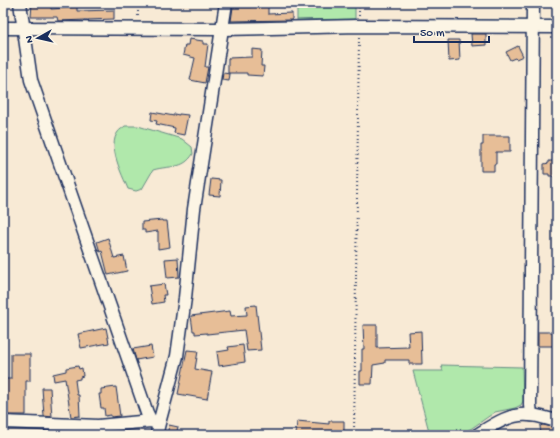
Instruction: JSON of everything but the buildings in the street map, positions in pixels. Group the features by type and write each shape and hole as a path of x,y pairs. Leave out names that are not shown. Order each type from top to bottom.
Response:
{"street":[{"path":"20,3 22,27 31,80 147,414 155,427"},
{"path":"155,427 177,356 185,298 194,209 226,3"},
{"path":"531,415 533,3"},
{"path":"3,28 222,29 359,26 557,28"},
{"path":"477,435 503,419 519,414 557,421"},
{"path":"3,422 155,427"}],"path":[{"path":"138,3 138,28"},
{"path":"354,435 359,3"}],"green space":[{"path":"297,3 355,3 355,19 297,20"},
{"path":"125,126 138,126 182,139 192,147 193,154 185,163 180,165 153,170 142,189 136,191 128,189 119,168 114,145 115,138 119,130"},
{"path":"441,365 522,367 523,401 521,405 515,408 495,412 459,435 430,435 413,371 443,371"}]}
